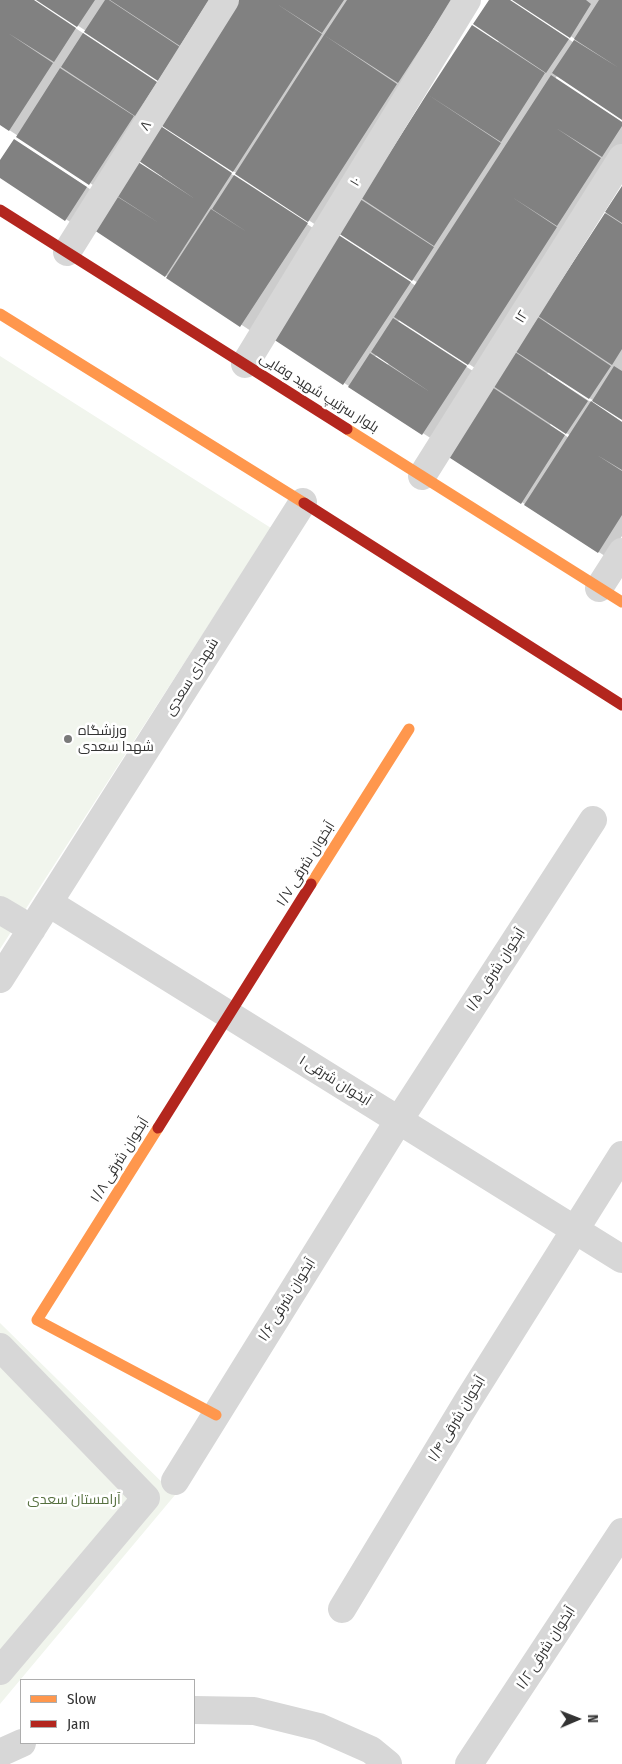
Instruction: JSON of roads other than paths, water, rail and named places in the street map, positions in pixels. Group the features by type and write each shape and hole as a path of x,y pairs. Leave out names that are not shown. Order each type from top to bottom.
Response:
{"main road":[{"name":"بلوار سرتیپ شهید وفایی","path":"0,210 622,602"},
{"path":"0,314 303,502 622,704"},
{"name":"آبخوان شرقی ۱/۷","path":"229,1015 409,729"},
{"name":"آبخوان شرقی ۱/۸","path":"216,1414 37,1320 229,1015"}],"street":[{"name":"۸","path":"67,252 225,0"},
{"name":"۱۰","path":"245,364 468,0"},
{"name":"۱۲","path":"422,476 622,158"},
{"name":"شهدای سعدی","path":"0,979 303,502"},
{"path":"599,588 622,552"},
{"name":"آبخوان شرقی ۱/۵","path":"399,1120 593,820"},
{"name":"آبخوان شرقی ۱","path":"49,903 622,1259"},
{"path":"0,910 32,928"},
{"name":"آبخوان شرقی ۱/۶","path":"175,1481 399,1120"},
{"name":"آبخوان شرقی ۱/۴","path":"342,1610 467,1402 622,1155"},
{"path":"0,1346 146,1498 0,1671"},
{"name":"آبخوان شرقی ۱/۲","path":"469,1764 622,1532"},
{"path":"195,1710 254,1711 319,1727 375,1759"},
{"path":"0,1753 20,1744"}],"place":[{"name":"ورزشگاه شهدا سعدی","path":"68,739"}],"park label":[{"name":"آرامستان سعدی","path":"74,1500"}]}
